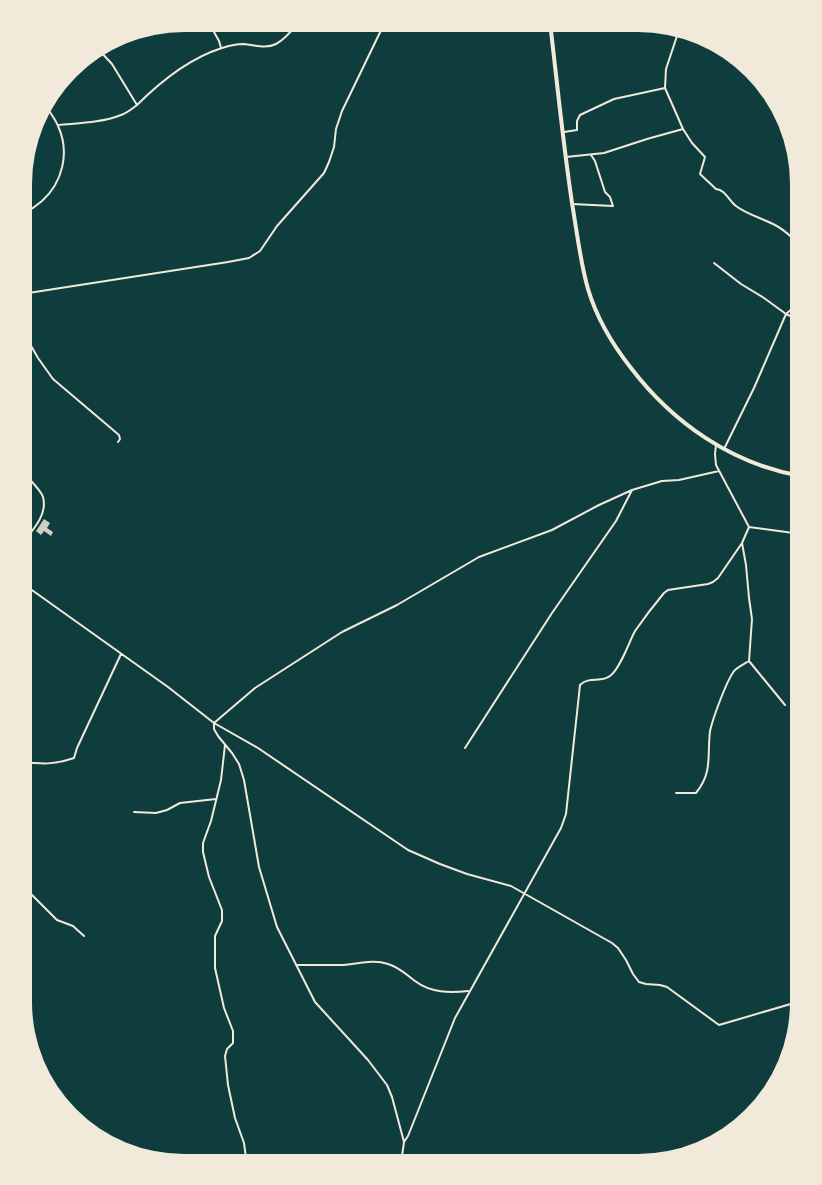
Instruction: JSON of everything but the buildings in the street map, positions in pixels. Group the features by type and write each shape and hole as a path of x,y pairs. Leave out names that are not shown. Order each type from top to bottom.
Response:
{"highway":[{"path":"551,32 578,245 589,291 600,321 614,345 638,376 661,403 685,424 724,449 759,464 790,473"}],"street":[{"path":"214,32 221,48"},
{"path":"58,125 97,121 124,114 171,75 197,59 221,48 243,44 264,47 274,45 290,32"},
{"path":"32,292 228,262 249,258 260,251 277,226 324,173 332,154 342,111 380,32"},
{"path":"677,37 666,69 665,88 683,129 705,157 700,174 747,214 777,226 790,236"},
{"path":"103,55 112,64 137,105"},
{"path":"564,132 577,130 580,115 614,99 665,88"},
{"path":"32,208 42,201 54,187 62,170 63,147 58,125 49,112"},
{"path":"566,158 621,148 683,129"},
{"path":"572,204 613,206 605,192 591,155"},
{"path":"714,263 741,284 790,316"},
{"path":"724,449 754,388 786,314 790,311"},
{"path":"32,348 53,379 119,435 118,442"},
{"path":"716,445 715,460 719,471 749,527"},
{"path":"404,1142 387,1085 368,1060 315,1002 277,927 259,867 244,780 239,764 214,729 214,723 255,688 342,632 397,605 479,556 552,530 632,490 719,471"},
{"path":"32,483 43,496 42,516 32,530"},
{"path":"465,748 547,621 616,521 632,490"},
{"path":"749,527 790,533"},
{"path":"402,1154 404,1142 455,1018 561,828 566,814 580,685 588,680 610,677 635,631 664,593 668,590 713,582 718,578 749,527"},
{"path":"741,543 752,619 749,661 786,705"},
{"path":"32,590 168,687 214,723 258,748 408,850 467,874 511,886 612,943 618,948 639,982 666,987 718,1025 790,1004"},
{"path":"32,763 59,763 74,758 121,654"},
{"path":"676,793 696,793 701,786 708,769 710,730 720,702 735,670 749,661"},
{"path":"225,745 221,780 212,821 202,843 209,877 222,910 222,921 215,936 215,968 224,1008 233,1031 233,1043 227,1049 225,1056 228,1085 245,1154"},
{"path":"134,812 156,813 180,803 216,799"},
{"path":"32,895 57,920 73,926 84,936"},
{"path":"296,965 365,961 388,964 426,987 448,993 469,991"}]}
